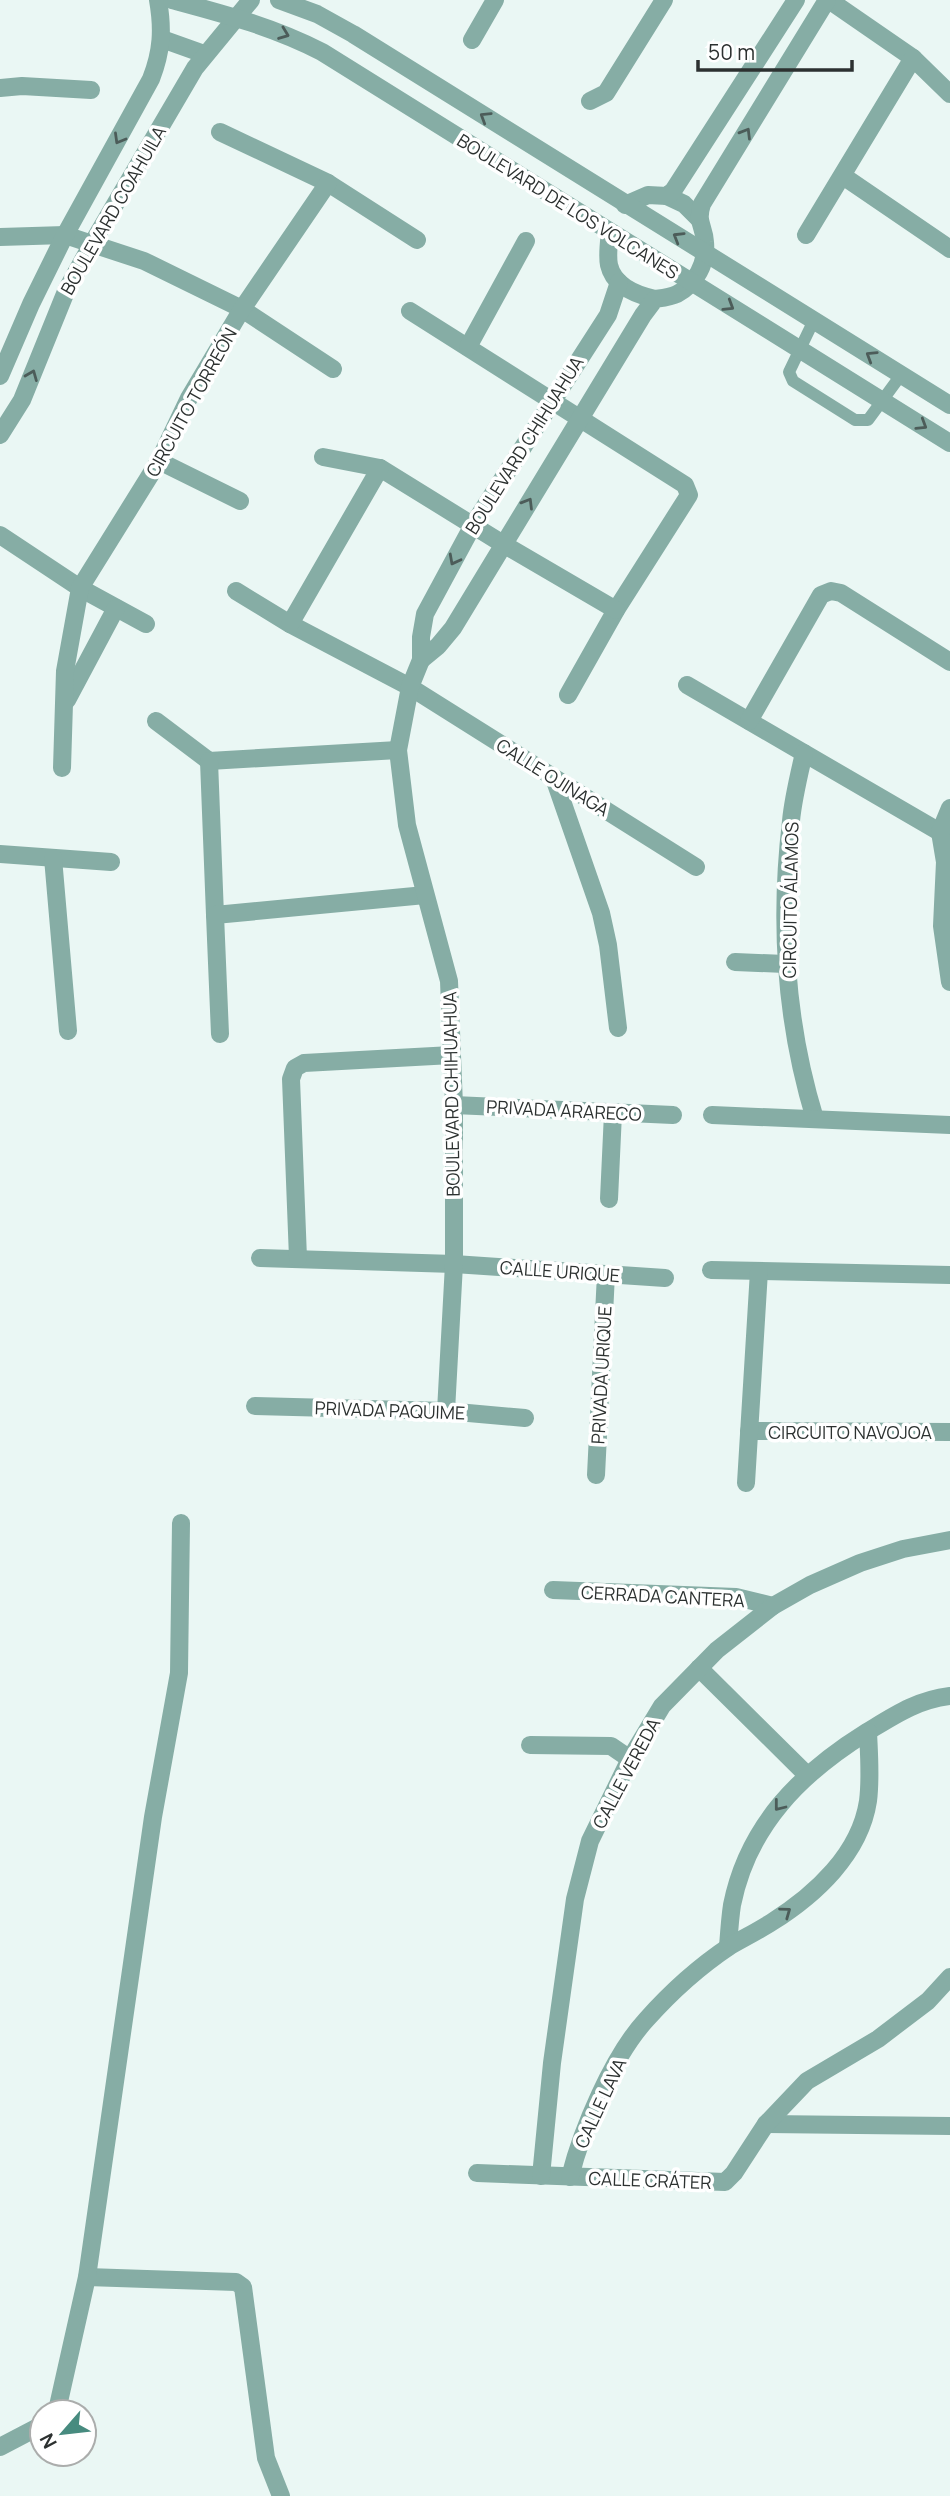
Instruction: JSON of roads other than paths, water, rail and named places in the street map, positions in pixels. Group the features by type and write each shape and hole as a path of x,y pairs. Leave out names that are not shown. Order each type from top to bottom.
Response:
{"street":[{"name":"BOULEVARD COAHUILA","path":"0,376 65,235 145,92 159,60 162,39 158,0"},
{"name":"BOULEVARD DE LOS VOLCANES","path":"172,0 238,17 293,37 322,52 950,443"},
{"name":"BOULEVARD COAHUILA","path":"0,435 22,400 67,289 93,242 204,54 251,0"},
{"name":"BOULEVARD DE LOS VOLCANES","path":"279,0 317,15 353,34 950,405"},
{"path":"471,40 495,0"},
{"path":"590,102 606,93 664,0"},
{"path":"667,196 691,166 796,0"},
{"path":"698,218 702,204 828,0 914,58 950,94"},
{"path":"162,39 204,54"},
{"path":"806,235 914,58"},
{"path":"0,88 22,86 91,90"},
{"path":"220,132 328,183 417,240"},
{"path":"843,176 950,249"},
{"name":"CIRCUITO TORREÓN","path":"80,588 159,461 189,398 242,309 328,183"},
{"path":"610,232 608,264 619,282 635,294 655,299 676,295 692,283 699,273 706,254 705,239 698,218 684,204 667,196 649,195 625,205"},
{"path":"0,237 29,234 65,235 93,242 144,261 242,309 333,369"},
{"path":"468,347 526,241"},
{"name":"BOULEVARD CHIHUAHUA","path":"446,1411 454,1264 454,1105 449,981 407,825 398,750 410,687 421,660 425,614 472,525 608,315 619,282"},
{"name":"BOULEVARD CHIHUAHUA","path":"421,660 438,646 453,628 655,299"},
{"path":"410,311 685,485 690,495 616,610 568,695"},
{"path":"323,457 380,468 616,610"},
{"path":"159,461 240,501"},
{"path":"290,624 380,468"},
{"path":"0,535 80,588 146,624"},
{"path":"62,768 65,671 80,588"},
{"name":"CALLE OJINAGA","path":"236,591 290,624 410,687 696,867"},
{"path":"749,721 821,594 831,591 841,593 950,662"},
{"path":"66,703 116,608"},
{"path":"687,685 945,835"},
{"path":"156,722 209,761 398,750"},
{"name":"CIRCUITO ÁLAMOS","path":"804,753 791,820 785,964 802,1077 815,1119"},
{"path":"209,761 220,1034"},
{"path":"554,778 601,913 608,945 618,1028"},
{"path":"950,808 945,835 948,859 942,926 950,979"},
{"path":"0,855 111,862"},
{"path":"53,858 68,1031"},
{"path":"215,915 425,895"},
{"path":"735,962 785,964"},
{"path":"299,1258 291,1079 295,1068 304,1063 452,1055"},
{"name":"PRIVADA ARARECO","path":"454,1105 673,1115"},
{"path":"609,1199 613,1113"},
{"path":"712,1115 950,1125"},
{"name":"CALLE URIQUE","path":"260,1258 454,1264 665,1278"},
{"path":"711,1270 950,1275"},
{"name":"CIRCUITO NAVOJOA","path":"746,1483 759,1271"},
{"name":"PRIVADA URIQUE","path":"596,1475 606,1274"},
{"name":"PRIVADA PAQUIME","path":"255,1406 446,1411 525,1418"},
{"name":"CIRCUITO NAVOJOA","path":"750,1431 950,1432"},
{"path":"60,2398 87,2277 153,1817 179,1673 181,1523"},
{"name":"CALLE VEREDA","path":"541,2176 552,2063 575,1899 590,1841 629,1759 662,1706 740,1630 773,1606 810,1585 860,1563 903,1549 950,1540"},
{"name":"CERRADA CANTERA","path":"553,1590 736,1597 773,1606"},
{"path":"699,1668 807,1774"},
{"path":"728,1947 732,1905 744,1864 761,1830 783,1801 807,1774 840,1749 928,1699 950,1696"},
{"name":"CALLE LAVA","path":"570,2177 576,2151 608,2076 644,2021 677,1989 728,1947 773,1921 812,1893 833,1872 856,1838 867,1803 870,1767 868,1732"},
{"path":"530,1745 611,1746 629,1759"},
{"name":"CALLE CRÁTER","path":"477,2173 725,2182 734,2173 766,2123 807,2081 878,2039 928,2001 950,1977"},
{"path":"766,2123 950,2126"},
{"path":"87,2277 236,2282 243,2287 266,2458 281,2496"},
{"path":"0,2447 28,2433"}],"lane":[{"path":"814,320 789,372 793,381 855,420 868,420 901,375"}]}
